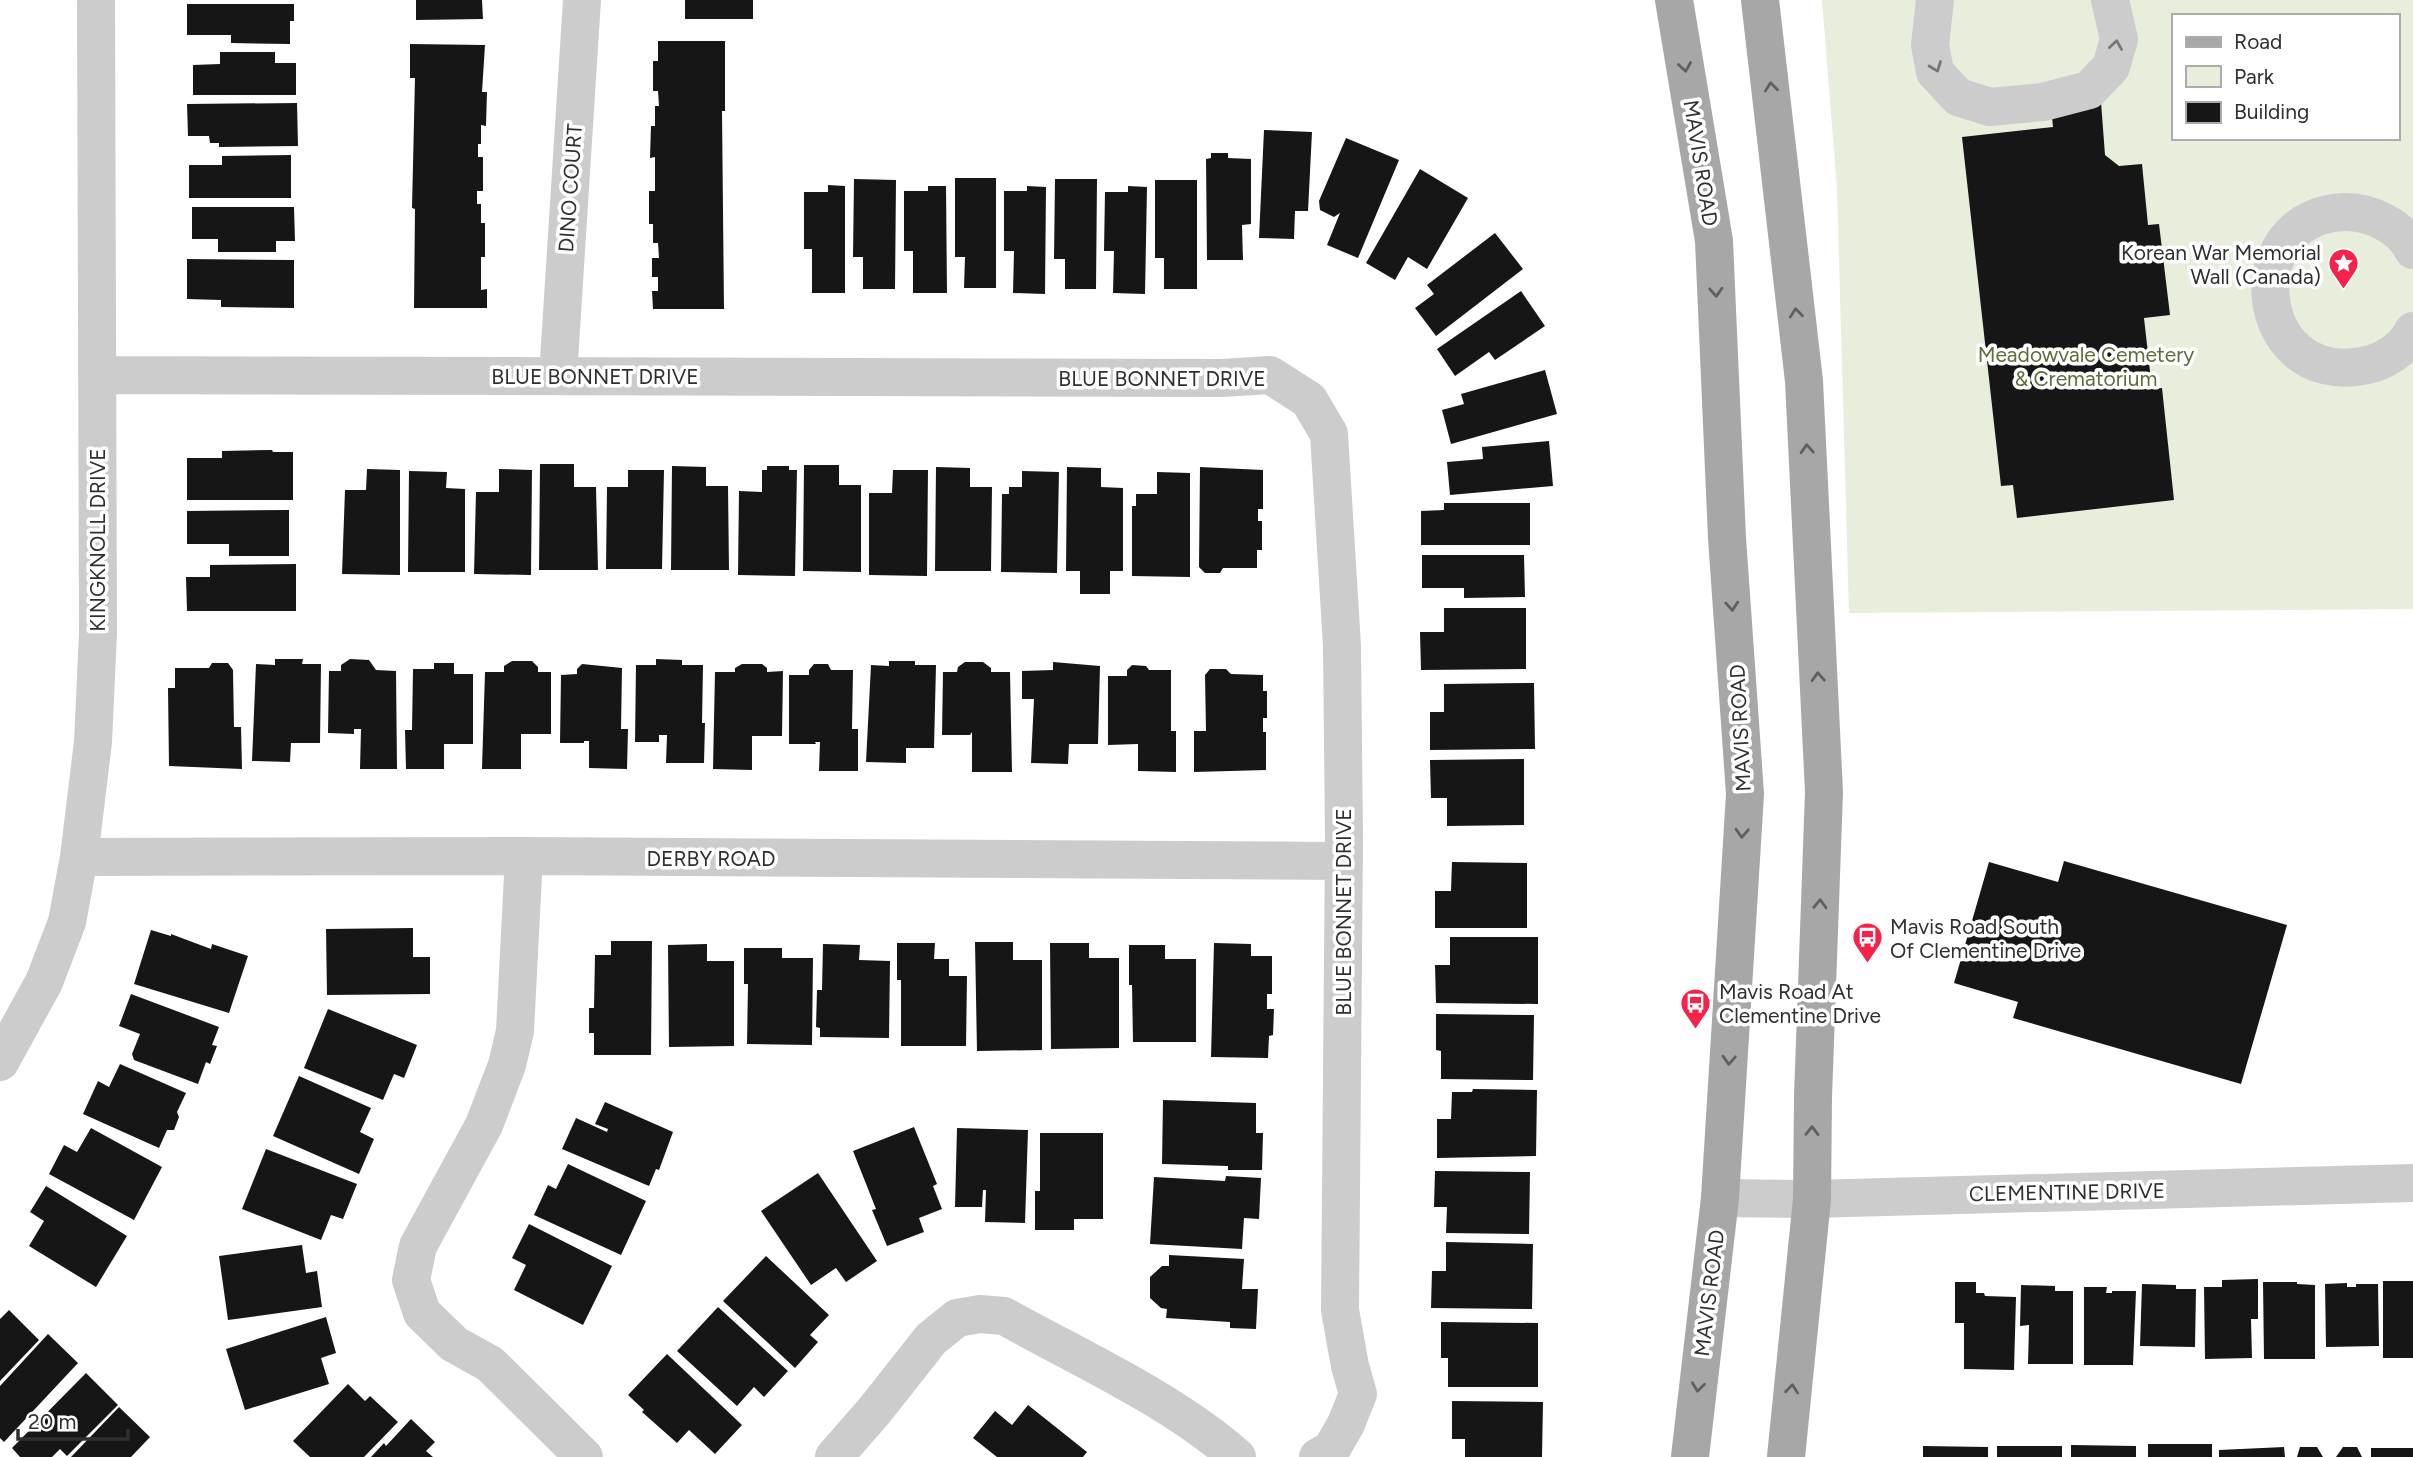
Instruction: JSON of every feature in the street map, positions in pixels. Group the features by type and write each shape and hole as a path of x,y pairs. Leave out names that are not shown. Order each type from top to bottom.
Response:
{"main road":[{"name":"MAVIS ROAD","path":"1674,0 1714,241 1727,538 1745,794 1720,1198 1690,1457"},
{"path":"1760,0 1804,381 1824,792 1812,1199 1786,1457"}],"street":[{"name":"KINGKNOLL DRIVE","path":"0,1062 44,982 67,922 79,857 93,742 98,633 96,0"},
{"name":"DINO COURT","path":"558,376 582,0"},
{"path":"1935,0 1930,45 1935,72 1958,97 1990,107 2043,103 2089,90 2111,67 2119,39 2110,0"},
{"path":"2413,250 2392,227 2371,216 2347,212 2322,216 2301,227 2283,245 2272,267 2269,291 2273,315 2284,337 2301,354 2323,365 2347,369 2371,365 2393,354 2413,331"},
{"name":"BLUE BONNET DRIVE","path":"97,375 1270,376 1309,400 1329,434 1342,646 1344,861 1340,1310 1358,1394 1346,1424 1331,1450 1318,1457"},
{"path":"524,856 515,1031 506,1065 484,1125 418,1246 411,1280 422,1313 454,1344 490,1364 584,1457"},
{"name":"DERBY ROAD","path":"79,857 524,856 1344,861"},
{"name":"CLEMENTINE DRIVE","path":"1720,1198 1812,1199 2413,1183"},
{"path":"834,1457 931,1339 957,1318 980,1314 1004,1316 1150,1397 1223,1444 1237,1457"}],"green space":[{"name":"Meadowvale Cemetery & Crematorium","path":"1822,0 2413,0 2413,609 1849,613 1837,189"}],"building":[{"path":"416,0 482,0 483,19 416,20"},
{"path":"685,0 753,0 753,19 685,19"},
{"path":"187,4 294,4 294,21 290,21 290,44 231,43 231,35 187,35"},
{"path":"658,41 725,41 725,111 722,111 724,309 653,309 652,291 658,291 658,277 652,277 652,258 659,258 658,243 653,243 653,224 649,224 649,191 655,191 655,157 650,158 651,126 655,126 655,106 659,106 658,91 653,91 653,61 658,61"},
{"path":"410,44 485,45 482,92 487,92 486,126 481,125 481,144 478,144 478,157 483,157 483,191 477,191 477,204 481,204 481,223 485,223 481,290 487,289 487,308 414,308 415,209 412,208 415,78 410,78"},
{"path":"220,52 275,52 275,63 296,63 296,95 193,95 193,65 220,64"},
{"path":"2101,102 2105,155 2119,166 2142,164 2148,225 2159,224 2170,315 2144,318 2152,389 2162,388 2174,500 2017,518 2013,485 2001,486 1962,137 2053,127 2051,107"},
{"path":"297,103 298,146 219,147 219,143 210,143 209,136 188,136 187,104"},
{"path":"1264,130 1312,132 1308,211 1295,211 1294,239 1259,238"},
{"path":"1346,138 1399,160 1358,258 1327,245 1340,213 1334,217 1320,210 1319,201"},
{"path":"1211,153 1228,153 1228,158 1251,159 1251,224 1242,225 1243,260 1207,260 1206,159 1211,158"},
{"path":"291,155 291,198 189,198 189,165 222,165 222,156"},
{"path":"1420,169 1468,198 1427,269 1408,257 1395,280 1366,263"},
{"path":"955,178 996,178 996,288 964,288 965,257 955,257"},
{"path":"854,179 896,180 895,289 863,289 863,257 853,257"},
{"path":"1055,179 1097,179 1096,289 1065,289 1065,259 1054,259"},
{"path":"1155,180 1197,180 1197,289 1164,289 1164,258 1155,258"},
{"path":"828,185 845,186 845,293 812,293 812,249 804,249 804,192 828,192"},
{"path":"928,186 946,186 947,293 913,293 913,251 904,251 904,191 928,191"},
{"path":"1027,186 1046,187 1045,294 1013,293 1014,251 1004,251 1004,191 1027,191"},
{"path":"1128,186 1147,187 1145,294 1113,293 1114,251 1104,251 1105,192 1128,192"},
{"path":"192,207 294,207 295,241 276,241 276,252 218,252 218,239 192,239"},
{"path":"1495,233 1523,269 1436,336 1415,308 1434,294 1427,285"},
{"path":"187,259 294,260 294,308 221,307 221,300 187,299"},
{"path":"1521,291 1545,326 1495,360 1489,352 1455,376 1437,349"},
{"path":"1545,370 1557,414 1451,444 1442,410 1464,404 1461,394"},
{"path":"1549,441 1553,486 1450,495 1447,462 1483,459 1482,447"},
{"path":"222,451 293,452 293,500 187,500 187,458 222,458"},
{"path":"540,464 574,464 574,487 596,487 598,570 539,570"},
{"path":"804,465 839,465 839,485 861,485 861,572 803,571"},
{"path":"672,466 706,467 706,486 728,486 729,570 671,570"},
{"path":"767,466 789,466 789,470 797,470 795,576 738,575 739,491 762,492 762,470 767,470"},
{"path":"936,467 970,468 970,487 992,487 991,571 935,571"},
{"path":"1067,467 1101,468 1101,487 1123,488 1123,571 1110,571 1110,594 1080,594 1080,571 1066,571"},
{"path":"1200,467 1263,470 1263,509 1258,509 1258,521 1262,521 1262,550 1257,550 1257,568 1223,568 1220,573 1205,573 1199,567"},
{"path":"367,469 400,470 400,575 342,574 345,490 366,490"},
{"path":"499,469 532,470 531,575 474,574 476,492 499,492"},
{"path":"628,470 664,470 662,569 606,569 607,487 628,487"},
{"path":"893,470 928,470 927,576 869,575 869,493 892,493"},
{"path":"409,471 447,472 446,488 465,489 465,572 408,572"},
{"path":"1022,471 1059,472 1057,573 1001,572 1002,494 1009,494 1009,487 1022,487"},
{"path":"1157,472 1190,473 1190,577 1132,576 1132,506 1136,506 1136,494 1157,494"},
{"path":"1444,503 1530,503 1530,545 1421,545 1421,511 1444,510"},
{"path":"289,510 289,556 229,556 229,544 187,544 187,511"},
{"path":"1422,555 1524,555 1525,597 1464,598 1464,588 1422,588"},
{"path":"296,564 296,611 187,611 186,577 210,577 210,565"},
{"path":"1444,608 1526,608 1526,669 1421,670 1420,632 1444,632"},
{"path":"275,659 303,659 302,664 321,664 320,743 291,743 290,762 252,761 256,664 275,665"},
{"path":"350,659 369,660 376,670 396,671 397,769 360,769 361,729 354,729 354,734 328,733 329,671 341,671 341,665"},
{"path":"656,659 682,660 682,665 703,665 704,763 666,763 667,735 659,735 659,742 635,742 636,665 656,665"},
{"path":"512,661 532,661 538,667 538,672 551,672 551,734 521,734 521,769 482,769 485,672 504,672 504,666"},
{"path":"889,661 915,661 915,665 936,665 934,748 906,748 906,763 866,762 871,665 889,666"},
{"path":"965,662 983,662 991,668 991,672 1010,672 1012,772 972,772 972,732 970,735 942,735 943,672 957,672 958,667"},
{"path":"1053,662 1100,666 1098,744 1069,744 1068,764 1031,763 1034,699 1022,699 1022,671 1053,670"},
{"path":"212,663 228,663 233,670 234,727 241,727 242,769 169,766 168,688 175,688 175,668 209,668"},
{"path":"434,663 454,663 454,674 473,674 473,744 444,744 444,769 406,769 405,730 412,730 413,669 434,669"},
{"path":"582,664 622,668 621,729 628,729 627,769 589,768 589,741 560,743 561,675 577,674 577,669"},
{"path":"742,664 762,664 767,668 767,672 783,671 782,736 752,736 752,770 713,769 715,672 735,672 735,668"},
{"path":"814,664 828,664 831,670 853,670 852,729 858,729 858,771 819,771 820,742 789,744 789,675 809,675"},
{"path":"1132,665 1146,666 1149,670 1171,670 1171,731 1176,731 1176,772 1138,771 1138,744 1108,745 1108,676 1127,676 1127,670"},
{"path":"1210,669 1226,669 1231,674 1263,675 1263,691 1267,691 1267,718 1263,718 1263,732 1266,732 1266,770 1194,772 1194,731 1206,731 1205,675"},
{"path":"1534,683 1535,749 1430,750 1430,712 1444,712 1444,684"},
{"path":"1524,759 1524,825 1447,826 1447,798 1431,798 1430,760"},
{"path":"2064,861 2287,925 2241,1084 2013,1018 2018,1002 1954,983 1989,862 2058,882"},
{"path":"1452,862 1527,863 1527,928 1435,928 1435,891 1451,891"},
{"path":"413,928 413,957 430,957 430,994 327,995 326,929"},
{"path":"151,930 171,934 211,949 212,944 248,956 229,1013 134,984"},
{"path":"1450,937 1538,937 1538,1004 1436,1003 1435,965 1450,965"},
{"path":"611,941 652,941 651,1055 594,1055 594,1033 589,1033 589,1008 594,1008 595,955 611,955"},
{"path":"975,942 1013,942 1013,960 1042,960 1042,1050 977,1051"},
{"path":"897,943 935,943 934,959 949,959 949,976 967,976 966,1046 901,1046 901,980 897,980"},
{"path":"1050,943 1089,943 1089,958 1119,958 1119,1048 1051,1049"},
{"path":"1214,943 1251,944 1251,956 1272,956 1272,994 1267,994 1267,1009 1274,1009 1273,1035 1269,1036 1268,1058 1211,1057"},
{"path":"707,944 707,961 734,961 734,1046 669,1047 668,945"},
{"path":"823,944 860,945 859,960 890,961 889,1038 820,1037 820,1028 816,1027 817,990 822,990"},
{"path":"1129,945 1165,945 1165,959 1196,959 1196,1042 1133,1042"},
{"path":"744,948 782,948 782,958 813,958 812,1045 747,1044 748,984 744,984"},
{"path":"131,994 219,1027 212,1045 217,1046 210,1064 206,1062 198,1084 134,1060 132,1054 140,1034 119,1026"},
{"path":"328,1009 417,1045 404,1078 394,1074 383,1100 304,1068"},
{"path":"1436,1014 1534,1015 1533,1080 1441,1079 1441,1051 1436,1050"},
{"path":"120,1064 186,1093 177,1112 179,1117 174,1130 167,1130 159,1148 83,1114 98,1081 109,1087"},
{"path":"299,1076 371,1108 360,1132 374,1139 359,1174 273,1136"},
{"path":"1473,1089 1537,1090 1536,1156 1437,1158 1437,1119 1451,1119 1452,1092 1472,1092"},
{"path":"1163,1100 1256,1103 1256,1133 1263,1133 1262,1170 1162,1164"},
{"path":"605,1102 673,1132 659,1170 656,1169 649,1186 562,1149 576,1118 607,1132 608,1129 595,1124"},
{"path":"914,1127 937,1184 933,1186 942,1209 919,1218 924,1232 887,1246 872,1210 876,1209 853,1151"},
{"path":"91,1128 162,1167 134,1220 49,1174 64,1145 77,1152"},
{"path":"957,1128 1028,1130 1025,1223 985,1222 986,1190 983,1190 982,1207 955,1207"},
{"path":"1040,1133 1103,1133 1103,1219 1074,1219 1074,1230 1035,1230 1035,1191 1040,1191"},
{"path":"266,1149 357,1184 343,1219 331,1215 321,1240 242,1209"},
{"path":"568,1164 646,1201 621,1255 534,1215 548,1185 556,1189"},
{"path":"1435,1171 1530,1172 1529,1234 1446,1233 1447,1207 1434,1207"},
{"path":"818,1173 877,1261 846,1282 836,1268 811,1285 761,1211"},
{"path":"1226,1176 1261,1178 1259,1219 1244,1218 1242,1249 1150,1244 1154,1177 1225,1181"},
{"path":"46,1186 127,1236 96,1287 29,1246 44,1221 30,1212"},
{"path":"529,1224 612,1266 583,1325 514,1290 526,1265 512,1258"},
{"path":"1446,1242 1533,1244 1532,1309 1431,1308 1432,1271 1446,1271"},
{"path":"302,1245 306,1273 317,1271 322,1307 228,1320 219,1256"},
{"path":"1169,1255 1244,1259 1242,1289 1258,1289 1256,1329 1230,1328 1230,1322 1166,1318 1167,1309 1161,1308 1150,1298 1150,1277 1162,1266 1169,1266"},
{"path":"766,1256 829,1315 810,1335 818,1342 795,1368 723,1301"},
{"path":"2258,1279 2258,1319 2251,1319 2252,1358 2205,1359 2204,1287 2222,1287 2222,1280"},
{"path":"2383,1281 2413,1281 2413,1358 2383,1358"},
{"path":"1955,1282 1976,1282 1976,1293 1984,1293 1985,1296 2016,1297 2014,1370 1964,1369 1964,1323 1955,1323"},
{"path":"2263,1282 2315,1285 2315,1359 2264,1359"},
{"path":"2347,1283 2347,1287 2356,1287 2356,1284 2378,1284 2379,1346 2326,1347 2325,1284"},
{"path":"2142,1284 2176,1285 2176,1289 2196,1289 2195,1347 2140,1346"},
{"path":"2021,1285 2055,1286 2055,1291 2073,1291 2073,1364 2028,1364 2029,1325 2020,1326"},
{"path":"2084,1287 2107,1287 2106,1293 2136,1291 2133,1365 2084,1365"},
{"path":"718,1307 788,1371 764,1397 754,1387 737,1406 677,1351"},
{"path":"9,1310 39,1340 0,1381 0,1319"},
{"path":"326,1317 336,1353 321,1358 329,1384 245,1410 226,1349"},
{"path":"1441,1322 1538,1323 1538,1387 1448,1387 1448,1358 1441,1358"},
{"path":"48,1334 78,1363 4,1442 0,1438 0,1386"},
{"path":"667,1354 742,1425 715,1454 689,1430 677,1443 642,1412 644,1410 628,1395"},
{"path":"86,1373 118,1405 67,1456 60,1449 52,1457 20,1457 12,1448"},
{"path":"348,1384 365,1401 370,1396 398,1422 364,1457 310,1457 293,1441"},
{"path":"1452,1401 1543,1402 1542,1457 1465,1457 1465,1439 1452,1439"},
{"path":"1028,1405 1087,1452 1083,1457 997,1457 973,1438 995,1411 1012,1425"},
{"path":"119,1407 150,1437 131,1457 71,1457"},
{"path":"411,1419 435,1442 426,1451 433,1457 371,1457 384,1443 386,1446"},
{"path":"2148,1444 2212,1444 2212,1457 2148,1457"},
{"path":"2071,1445 2136,1446 2136,1457 2071,1457"},
{"path":"1923,1446 1988,1447 1988,1457 1923,1457"},
{"path":"1997,1446 2062,1446 2062,1457 1997,1457"},
{"path":"2284,1447 2285,1457 2219,1457 2219,1450"},
{"path":"2300,1447 2317,1447 2323,1457 2297,1457"},
{"path":"2343,1447 2357,1447 2362,1457 2336,1457"},
{"path":"2371,1448 2413,1448 2413,1457 2371,1457"}],"place":[{"name":"Korean War Memorial Wall (Canada)","path":"2344,291"},
{"name":"Mavis Road South Of Clementine Drive","path":"1867,965"},
{"name":"Mavis Road At Clementine Drive","path":"1696,1030"}]}
